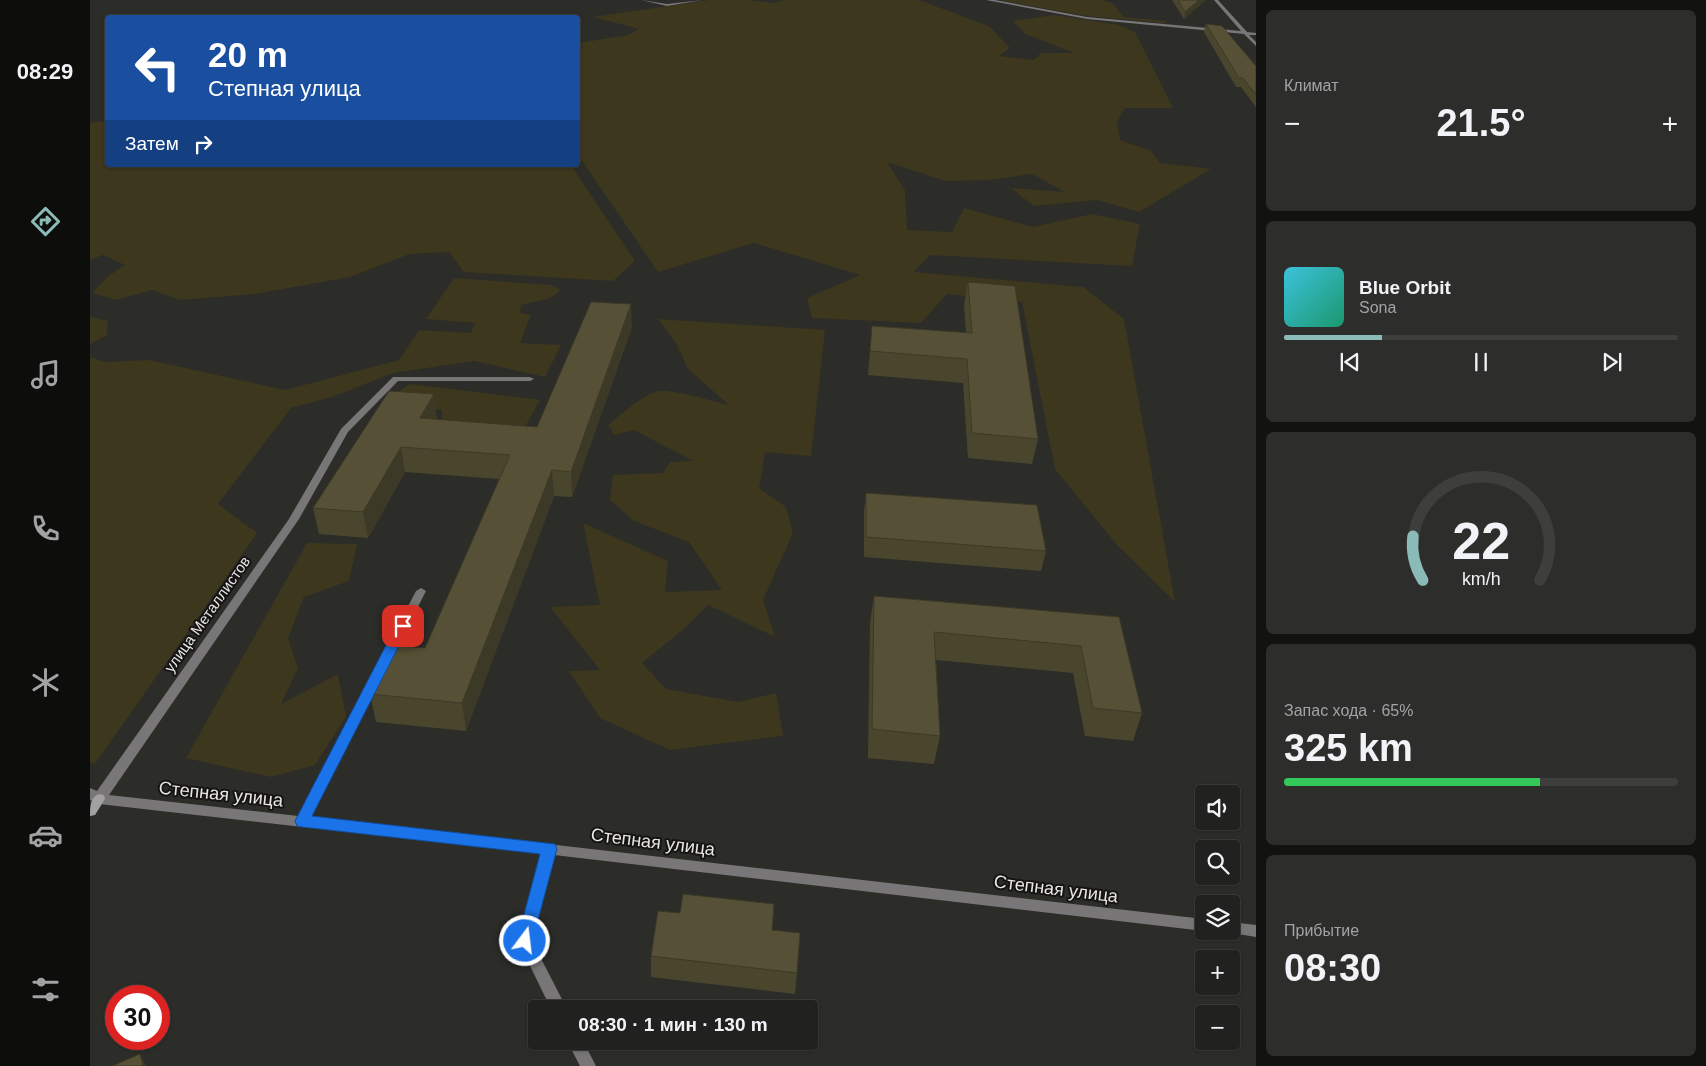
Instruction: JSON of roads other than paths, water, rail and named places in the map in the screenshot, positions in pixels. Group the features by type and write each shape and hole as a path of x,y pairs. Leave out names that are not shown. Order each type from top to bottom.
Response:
{"street":[{"path":"643,0 667,5 701,0"},
{"path":"988,0 1087,18 1256,34"},
{"path":"1216,0 1256,46"},
{"name":"улица Металлистов","path":"90,811 94,796 294,519 344,431 396,379 530,379"},
{"path":"302,821 421,591"},
{"name":"Степная улица","path":"94,796 1195,924"},
{"path":"549,849 525,941 554,1000"},
{"path":"1240,929 1256,931"},
{"path":"580,1050 588,1066"}]}
